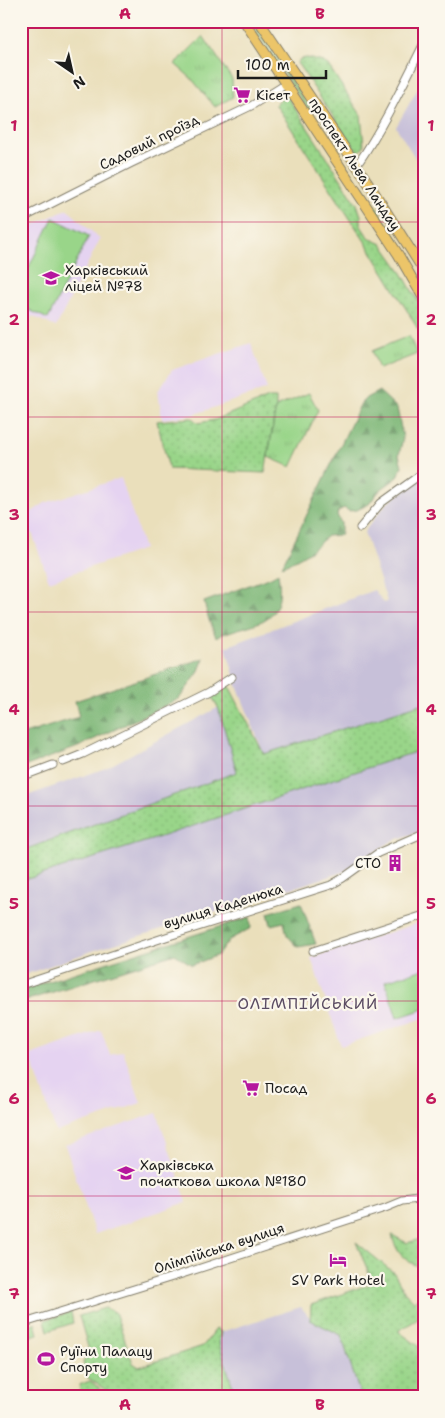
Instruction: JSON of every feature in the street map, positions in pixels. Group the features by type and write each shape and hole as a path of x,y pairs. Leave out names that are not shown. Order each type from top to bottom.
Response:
{"main road":[{"name":"проспект Льва Ландау","path":"244,21 398,254 424,299"},
{"name":"проспект Льва Ландау","path":"259,21 356,165 424,271"},
{"path":"309,120 320,112"},
{"path":"344,173 356,165"}],"street":[{"path":"356,165 378,133 424,43"},
{"name":"Садовий проїзд","path":"21,219 251,106 286,84"},
{"path":"360,528 382,503 424,472"},
{"path":"63,762 84,754 209,692 232,677"},
{"path":"21,777 53,766"},
{"name":"вулиця Каденюка","path":"21,985 331,885 344,878 378,853 424,833"},
{"path":"313,951 424,915"},
{"name":"Олімпійська вулиця","path":"21,1324 187,1272 402,1201 424,1198"}],"shaded area":[{"path":"424,78 424,172 396,127"},
{"name":"Харківський ліцей №78","path":"67,209 100,239 56,327 32,316 21,337 21,231"},
{"path":"251,343 267,389 192,415 162,419 158,391 172,370"},
{"path":"424,476 424,703 264,754 237,686 226,647 374,590 384,603 387,601 364,532 386,504"},
{"path":"121,478 144,549 49,581 26,516 45,503"},
{"path":"219,707 238,772 21,851 21,798 106,768"},
{"path":"424,748 424,830 392,841 343,872 92,951 21,976 21,881 151,840"},
{"path":"424,921 424,1018 341,1046 311,958"},
{"path":"101,1030 110,1055 123,1051 141,1103 56,1132 30,1055"},
{"name":"Харківська початкова школа №180","path":"157,1113 187,1202 95,1234 65,1145"},
{"path":"301,1307 311,1319 341,1335 361,1397 236,1397 219,1343 221,1332"}],"green space":[{"path":"249,21 253,21 312,111 310,113"},
{"path":"203,36 232,79 233,97 215,107 191,78 175,64"},
{"path":"307,58 328,65 361,115 364,146 360,151 354,148 297,63 300,59"},
{"path":"286,97 357,204 361,216 361,226 369,238 382,244 399,268 424,311 424,341 366,243 276,105 278,101"},
{"path":"363,187 406,253 424,285 424,292 360,189"},
{"path":"53,218 89,236 48,319 21,306 21,283"},
{"path":"409,336 417,354 379,369 372,351"},
{"path":"379,391 397,408 403,438 399,455 402,466 398,477 380,490 369,504 357,510 349,511 344,508 338,511 341,535 327,536 306,553 282,566 361,403"},
{"path":"309,393 318,410 291,467 268,457 276,407"},
{"path":"268,398 276,398 276,407 265,473 169,469 157,421 192,418 198,423 215,420"},
{"path":"278,573 279,591 277,604 272,613 265,620 216,637 204,602"},
{"path":"204,658 198,673 179,699 78,747 21,768 21,735 79,717 75,701"},
{"path":"228,684 264,754 424,703 424,749 151,840 21,881 21,851 237,772 218,707 209,692"},
{"path":"301,903 316,944 298,947 287,935 284,922 271,925 268,913"},
{"path":"250,917 251,928 229,940 218,955 192,965 175,954 21,1002 21,990"},
{"path":"424,969 424,1009 397,1018 385,981"},
{"path":"392,1235 407,1243 424,1238 424,1269 412,1263 399,1252"},
{"path":"356,1242 394,1273 405,1292 414,1301 424,1296 424,1302 418,1306 423,1316 398,1331 424,1350 424,1397 361,1397 341,1335 310,1320 311,1305 373,1283"},
{"path":"105,1308 115,1312 133,1363 139,1367 203,1346 216,1329 221,1332 219,1343 236,1397 116,1397 87,1377 83,1362 90,1354 79,1316"},
{"path":"71,1312 73,1323 48,1331 45,1320"},
{"path":"35,1323 38,1334 21,1339 21,1327"},
{"path":"90,1381 111,1397 83,1397 79,1385"}],"place":[{"name":"Кісет","path":"242,95"},
{"name":"Харківський ліцей №78","path":"51,278"},
{"name":"СТО","path":"395,863"},
{"name":"Посад","path":"251,1088"},
{"name":"Харківська початкова школа №180","path":"126,1173"},
{"name":"SV Park Hotel","path":"338,1260"},
{"name":"Руїни Палацу Спорту","path":"46,1359"}],"district":[{"name":"ОЛІМПІЙСЬКИЙ","path":"308,1003"}]}
